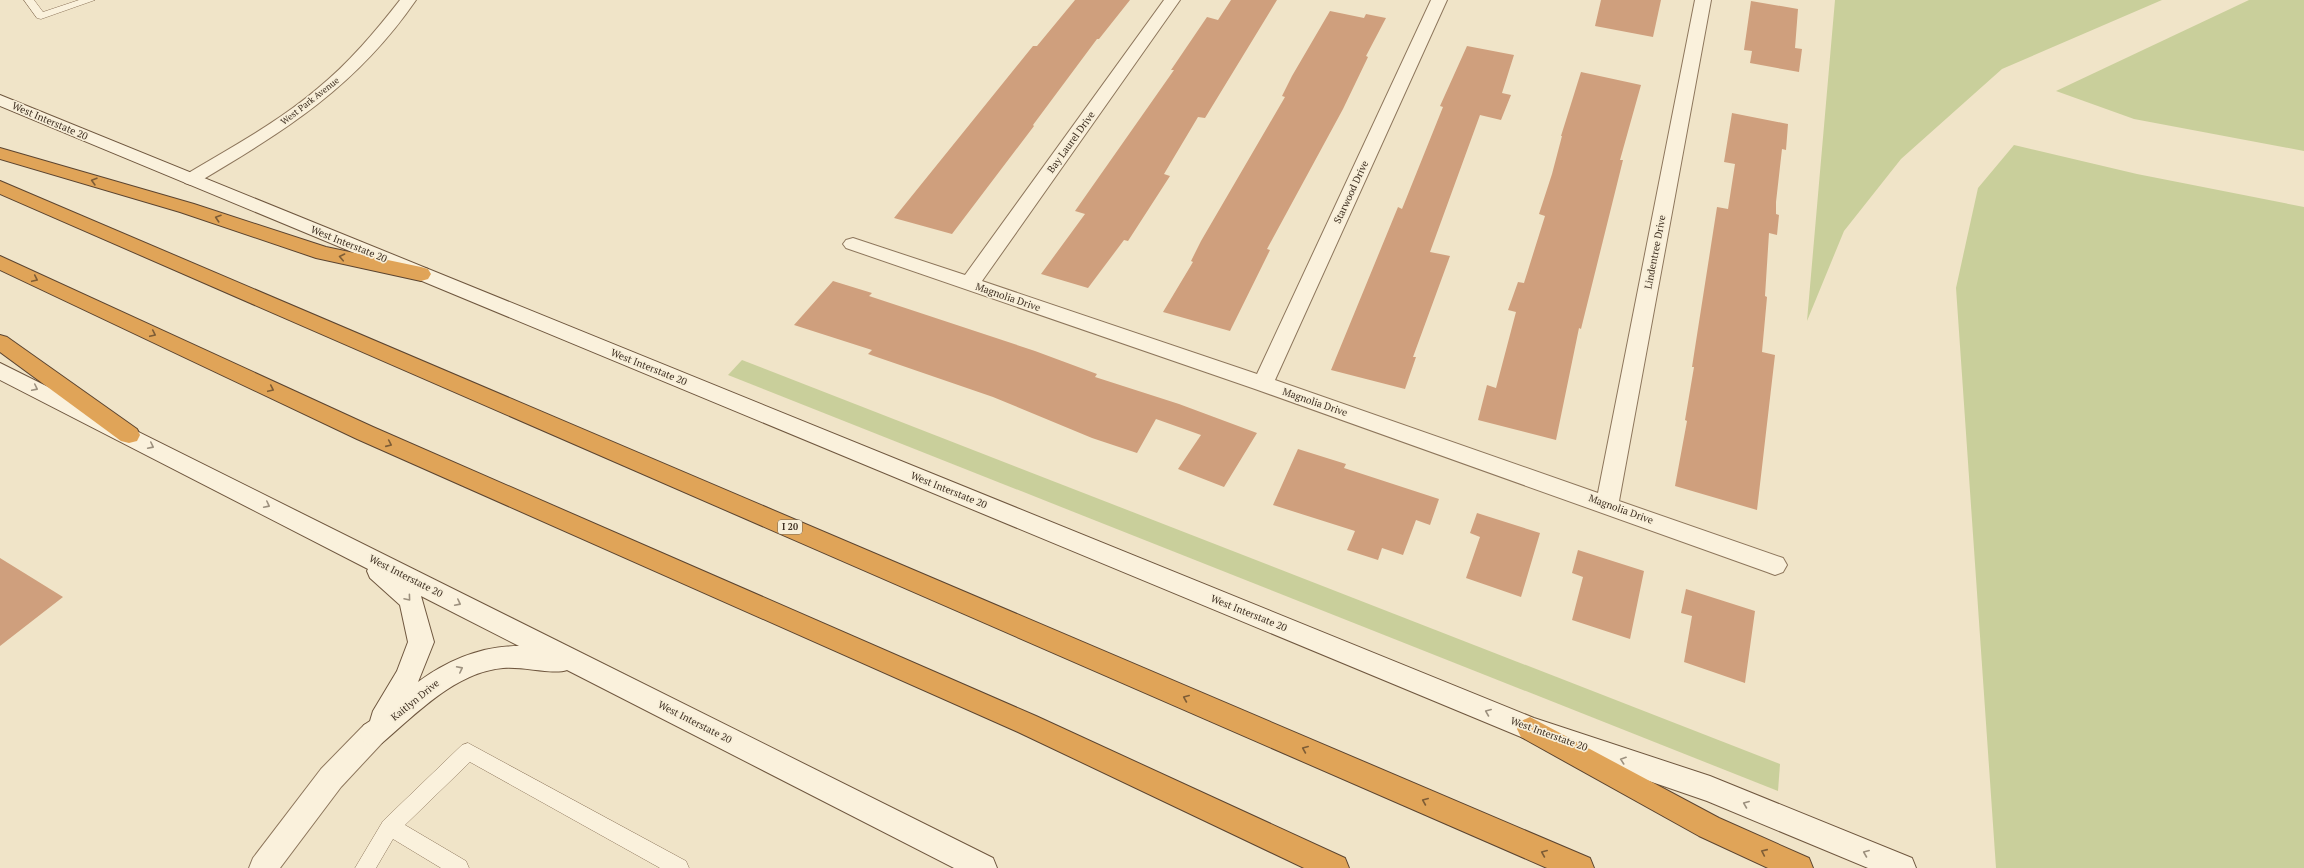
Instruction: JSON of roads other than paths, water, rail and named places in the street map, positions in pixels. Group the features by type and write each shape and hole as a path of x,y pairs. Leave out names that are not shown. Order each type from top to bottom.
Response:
{"highway":[{"path":"0,153 187,208 323,253 422,274"},
{"name":"I 20","path":"0,188 343,333 1580,868"},
{"path":"0,262 365,433 1026,724 1335,868"},
{"path":"0,342 129,435"},
{"path":"1530,729 1709,827 1799,868"}],"street":[{"name":"West Park Avenue","path":"191,179 279,126 340,78 375,42 408,0"},
{"name":"Bay Laurel Drive","path":"970,284 1172,0"},
{"name":"Starwood Drive","path":"1263,384 1439,0"},
{"name":"Lindentree Drive","path":"1607,504 1703,0"},
{"name":"West Interstate 20","path":"0,100 1530,729 1710,790 1902,868"},
{"name":"Magnolia Drive","path":"853,244 1263,384 1607,504 1775,565"},
{"name":"West Interstate 20","path":"0,371 598,672 982,868"},
{"name":"Kaitlyn Drive","path":"359,552 411,600 421,642 408,676 373,734"},
{"name":"Kaitlyn Drive","path":"263,868 331,778 373,734 439,680 473,663 508,654 544,658 598,672"}],"lane":[{"path":"29,0 41,16 90,0"},
{"path":"365,868 390,827 468,750 679,868"},
{"path":"390,827 459,868"}]}
